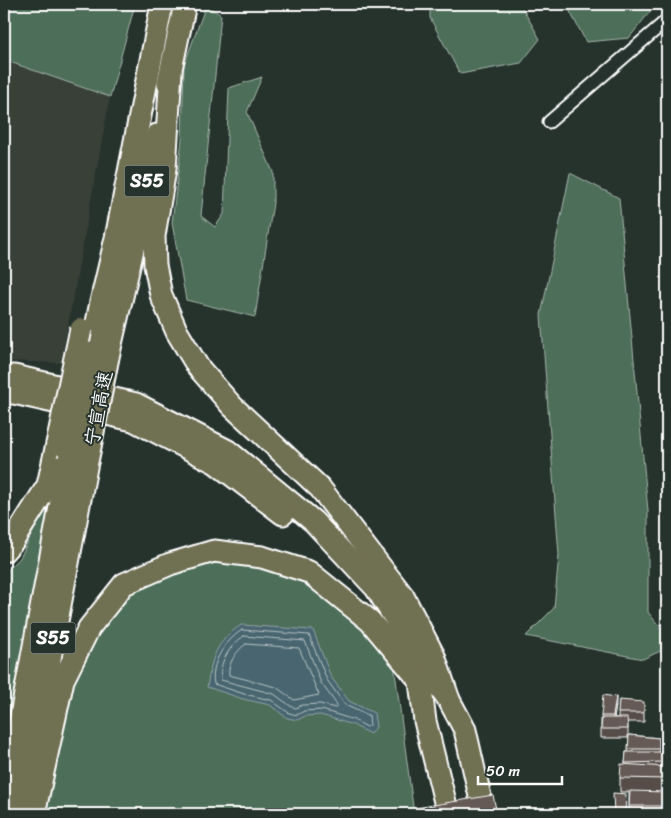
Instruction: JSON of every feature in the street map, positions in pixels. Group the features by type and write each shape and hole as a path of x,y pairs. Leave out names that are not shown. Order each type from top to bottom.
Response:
{"highway":[{"name":"宁宣高速","path":"100,355 101,302 116,238 162,4"},
{"name":"宁宣高速","path":"4,806 71,455 140,219 185,4"},
{"path":"171,71 165,169 154,236 155,265 161,295 177,332 198,367 232,406 320,488 403,596 434,656 449,700"},
{"path":"4,551 13,541 48,485 71,455 82,329 137,128"},
{"path":"4,377 14,376 136,404 228,451 313,521 376,588 426,668 449,700 465,730 484,814"},
{"path":"4,393 14,393 133,420 216,463 307,532 371,604 399,639 420,682 425,721 448,814"},
{"name":"宁宣高速","path":"20,814 71,455"},
{"path":"34,814 63,680 89,628 124,584 170,564 214,551 262,557 309,572 370,621 420,682"}],"street":[{"path":"548,122 667,20"}],"shaded area":[{"path":"4,60 110,97 61,363 4,361"}],"green space":[{"path":"4,4 135,4 110,97 4,60"},
{"path":"430,4 520,4 540,39 521,63 460,74 430,18"},
{"path":"566,4 656,4 629,38 586,42"},
{"path":"206,5 221,15 201,216 215,227 224,214 229,88 262,77 247,112 273,172 273,203 255,317 186,300 172,223 182,139 184,65"},
{"path":"570,173 619,198 648,511 648,612 667,636 667,648 643,659 526,636 554,608 559,555 541,315"},
{"path":"52,493 4,764 4,574 20,558"},
{"path":"221,561 262,564 314,584 355,617 393,657 414,814 46,814 62,729 75,678 111,608 144,585 177,569"}],"water":[{"path":"241,625 313,630 331,677 349,701 374,713 376,727 370,734 353,725 321,715 305,716 298,720 287,718 270,705 243,699 207,687 216,652 225,638"}],"building":[{"path":"603,695 616,697 613,716 601,716"},
{"path":"619,700 644,702 644,713 618,713"},
{"path":"602,718 627,718 628,729 601,729"},
{"path":"629,735 659,738 659,749 628,749"},
{"path":"626,752 661,752 662,762 625,763"},
{"path":"621,764 667,767 667,779 620,778"},
{"path":"630,791 667,792 667,806 629,806"},
{"path":"613,793 626,794 625,814 614,814"},
{"path":"493,795 497,814 417,814 416,808"}]}
